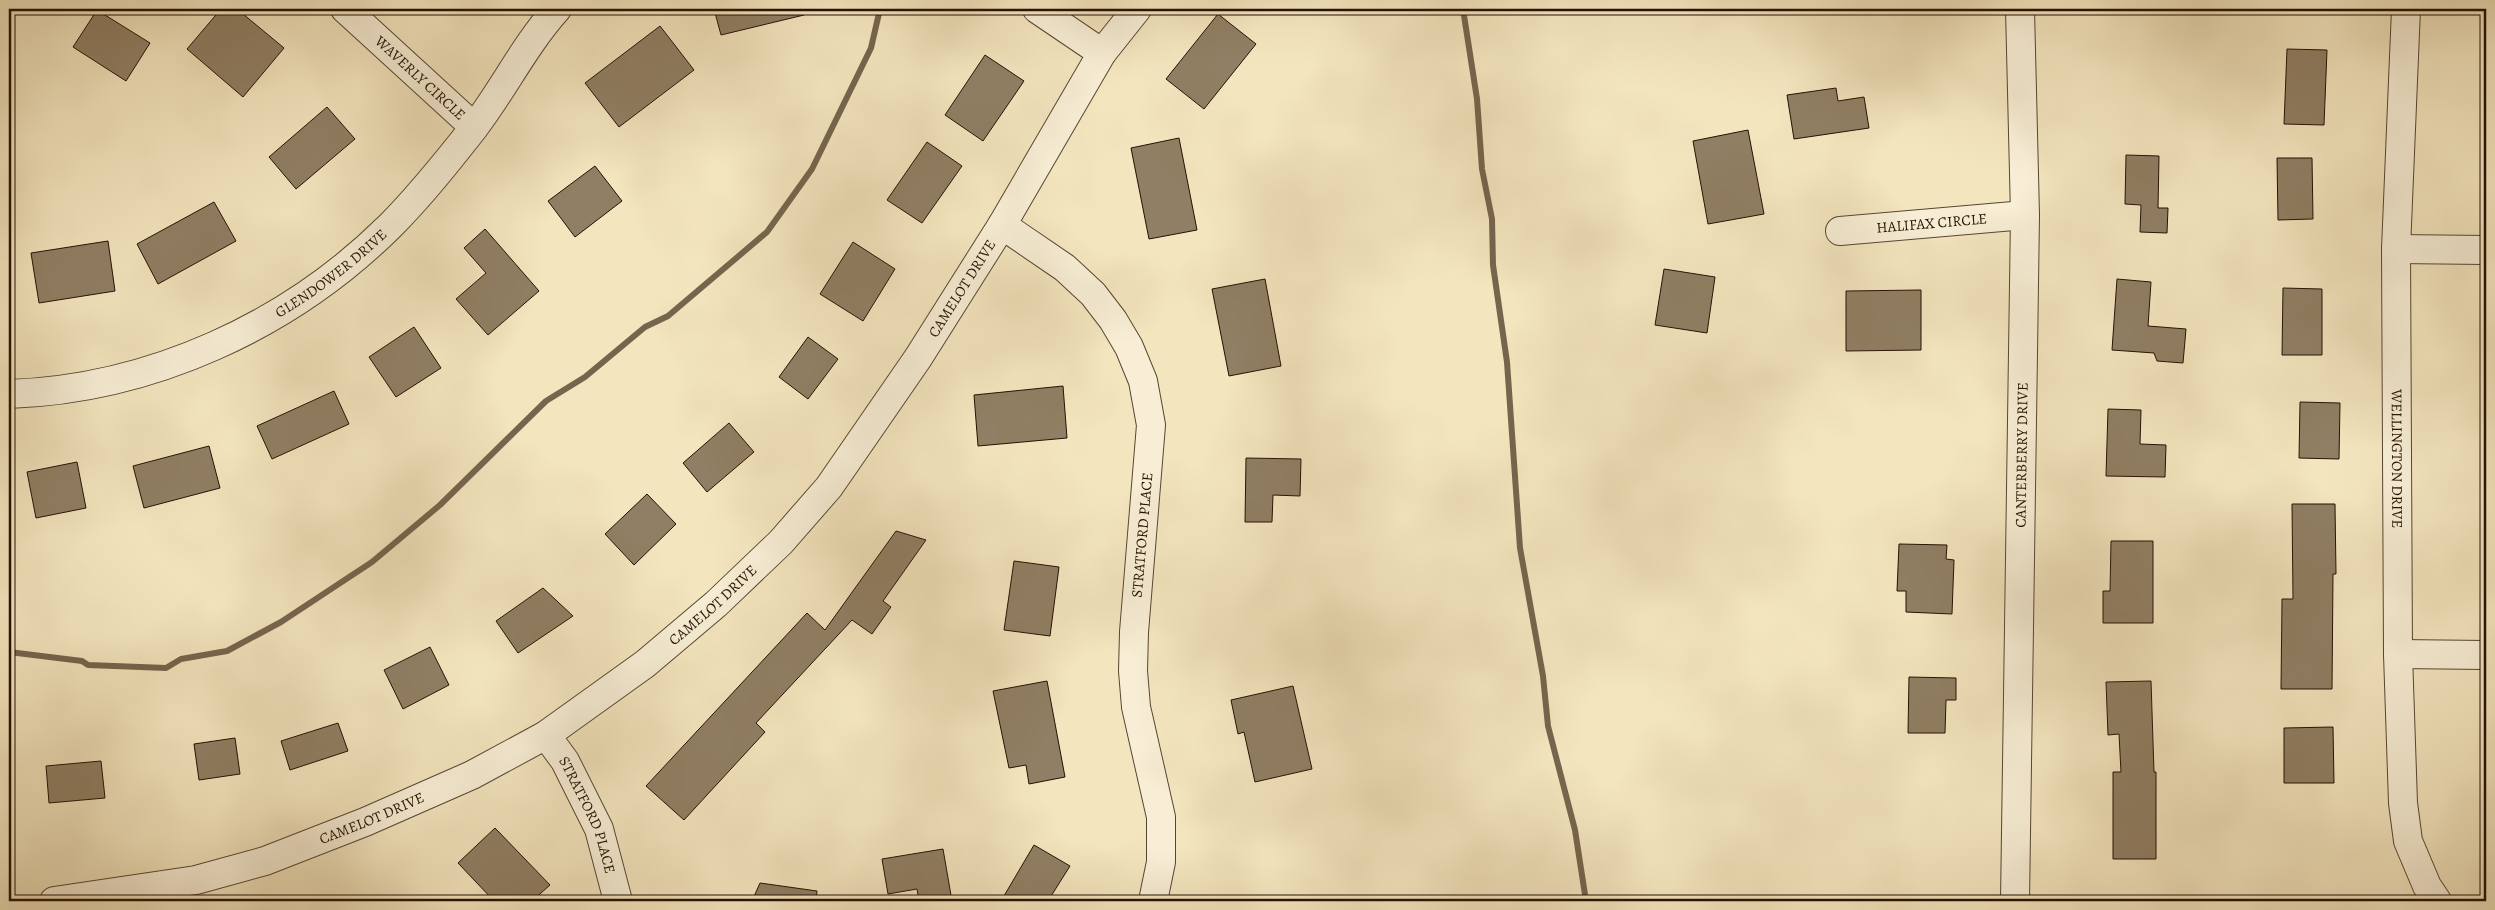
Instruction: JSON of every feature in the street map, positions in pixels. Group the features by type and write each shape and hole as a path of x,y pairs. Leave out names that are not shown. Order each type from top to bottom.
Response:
{"street":[{"name":"WAVERLY CIRCLE","path":"345,9 474,127"},
{"name":"GLENDOWER DRIVE","path":"9,394 85,387 152,371 211,348 262,322 313,291 389,227 421,193 474,127 516,61 557,9"},
{"path":"1037,9 1102,53"},
{"name":"CAMELOT DRIVE","path":"54,901 197,891 265,861 365,822 472,775 546,735 645,664 716,604 781,542 830,487 918,358 1002,225 1102,53 1137,9"},
{"name":"CANTERBERRY DRIVE","path":"2015,901 2025,215 2020,9"},
{"name":"WELLINGTON DRIVE","path":"2406,9 2396,249 2398,654 2403,803 2408,841 2427,886 2437,901"},
{"name":"HALIFAX CIRCLE","path":"1840,231 2025,215"},
{"name":"STRATFORD PLACE","path":"1002,225 1065,268 1093,294 1114,320 1143,381 1151,425 1134,632 1133,671 1136,707 1161,817 1162,862 1153,901"},
{"path":"2396,249 2486,250"},
{"path":"2398,654 2486,654"},
{"name":"STRATFORD PLACE","path":"546,735 569,768 599,829 618,901"}],"building":[{"path":"221,9 237,9 284,48 243,97 187,49"},
{"path":"714,9 803,9 804,15 721,35"},
{"path":"97,10 150,43 126,81 73,47"},
{"path":"1218,14 1256,44 1204,109 1166,79"},
{"path":"660,26 694,70 619,127 585,83"},
{"path":"2287,49 2327,50 2324,125 2284,124"},
{"path":"985,55 1024,81 983,141 945,115"},
{"path":"1836,88 1838,101 1864,97 1869,128 1794,139 1787,95"},
{"path":"327,107 355,139 296,189 269,157"},
{"path":"1748,130 1764,214 1708,224 1693,141"},
{"path":"1179,138 1197,230 1149,239 1131,148"},
{"path":"927,142 962,166 922,223 887,200"},
{"path":"2126,155 2159,156 2158,208 2168,208 2167,233 2140,232 2141,205 2125,204"},
{"path":"2277,158 2312,158 2313,219 2278,220"},
{"path":"595,166 622,201 575,237 548,201"},
{"path":"214,202 236,241 158,284 137,244"},
{"path":"485,229 539,291 488,335 456,299 486,273 464,248"},
{"path":"108,241 115,291 39,303 31,253"},
{"path":"853,242 895,269 863,321 820,294"},
{"path":"1664,269 1715,277 1707,333 1655,325"},
{"path":"1265,279 1281,366 1229,376 1212,289"},
{"path":"2117,279 2151,282 2148,326 2186,329 2183,363 2157,361 2154,353 2112,350"},
{"path":"2283,288 2322,289 2322,355 2282,355"},
{"path":"1921,290 1921,350 1846,351 1846,291"},
{"path":"414,327 441,368 396,397 369,357"},
{"path":"808,337 838,359 808,399 779,377"},
{"path":"1063,386 1067,438 978,446 974,395"},
{"path":"334,391 349,424 272,459 257,426"},
{"path":"2300,402 2340,403 2339,459 2299,458"},
{"path":"2108,409 2141,410 2140,444 2166,445 2165,477 2106,476"},
{"path":"729,423 754,452 707,492 683,463"},
{"path":"209,446 220,488 144,508 133,466"},
{"path":"1246,458 1301,459 1300,496 1273,495 1272,522 1245,522"},
{"path":"77,462 86,508 36,518 27,472"},
{"path":"647,494 676,524 634,565 605,534"},
{"path":"2292,504 2335,504 2336,574 2333,574 2332,689 2281,689 2282,599 2293,599"},
{"path":"896,531 926,540 883,601 891,607 872,634 852,620 756,723 765,732 684,820 646,786 807,613 825,630"},
{"path":"2111,541 2153,541 2153,623 2103,623 2103,591 2110,591"},
{"path":"1899,544 1947,545 1946,559 1954,560 1952,614 1906,612 1906,591 1897,591"},
{"path":"1014,561 1059,567 1050,636 1004,630"},
{"path":"543,588 573,616 518,653 496,621"},
{"path":"430,647 449,685 403,709 384,670"},
{"path":"1909,677 1956,678 1956,700 1946,700 1945,733 1908,733"},
{"path":"1047,681 1065,777 1029,784 1026,765 1009,768 993,691"},
{"path":"2151,681 2154,772 2156,772 2156,859 2113,859 2113,772 2121,772 2119,734 2108,735 2106,682"},
{"path":"1293,686 1312,769 1255,782 1244,732 1238,734 1231,700"},
{"path":"338,723 348,751 290,770 281,741"},
{"path":"2333,727 2334,783 2284,783 2284,728"},
{"path":"235,738 240,774 199,780 194,744"},
{"path":"101,761 105,798 49,803 46,766"},
{"path":"495,828 550,885 532,901 494,901 458,863"},
{"path":"1034,845 1070,866 1048,901 1001,901"},
{"path":"943,849 952,901 919,901 917,889 888,894 882,859"},
{"path":"760,883 817,891 816,901 752,901"}],"waterway":[{"path":"9,652 82,661 88,665 166,668 181,659 227,651 281,622 372,562 440,505 546,401 585,377 645,327 668,316 767,232 812,169 871,48 880,9"},
{"path":"1463,9 1477,99 1482,169 1492,219 1493,265 1507,362 1520,548 1543,676 1548,726 1575,830 1586,901"}]}
